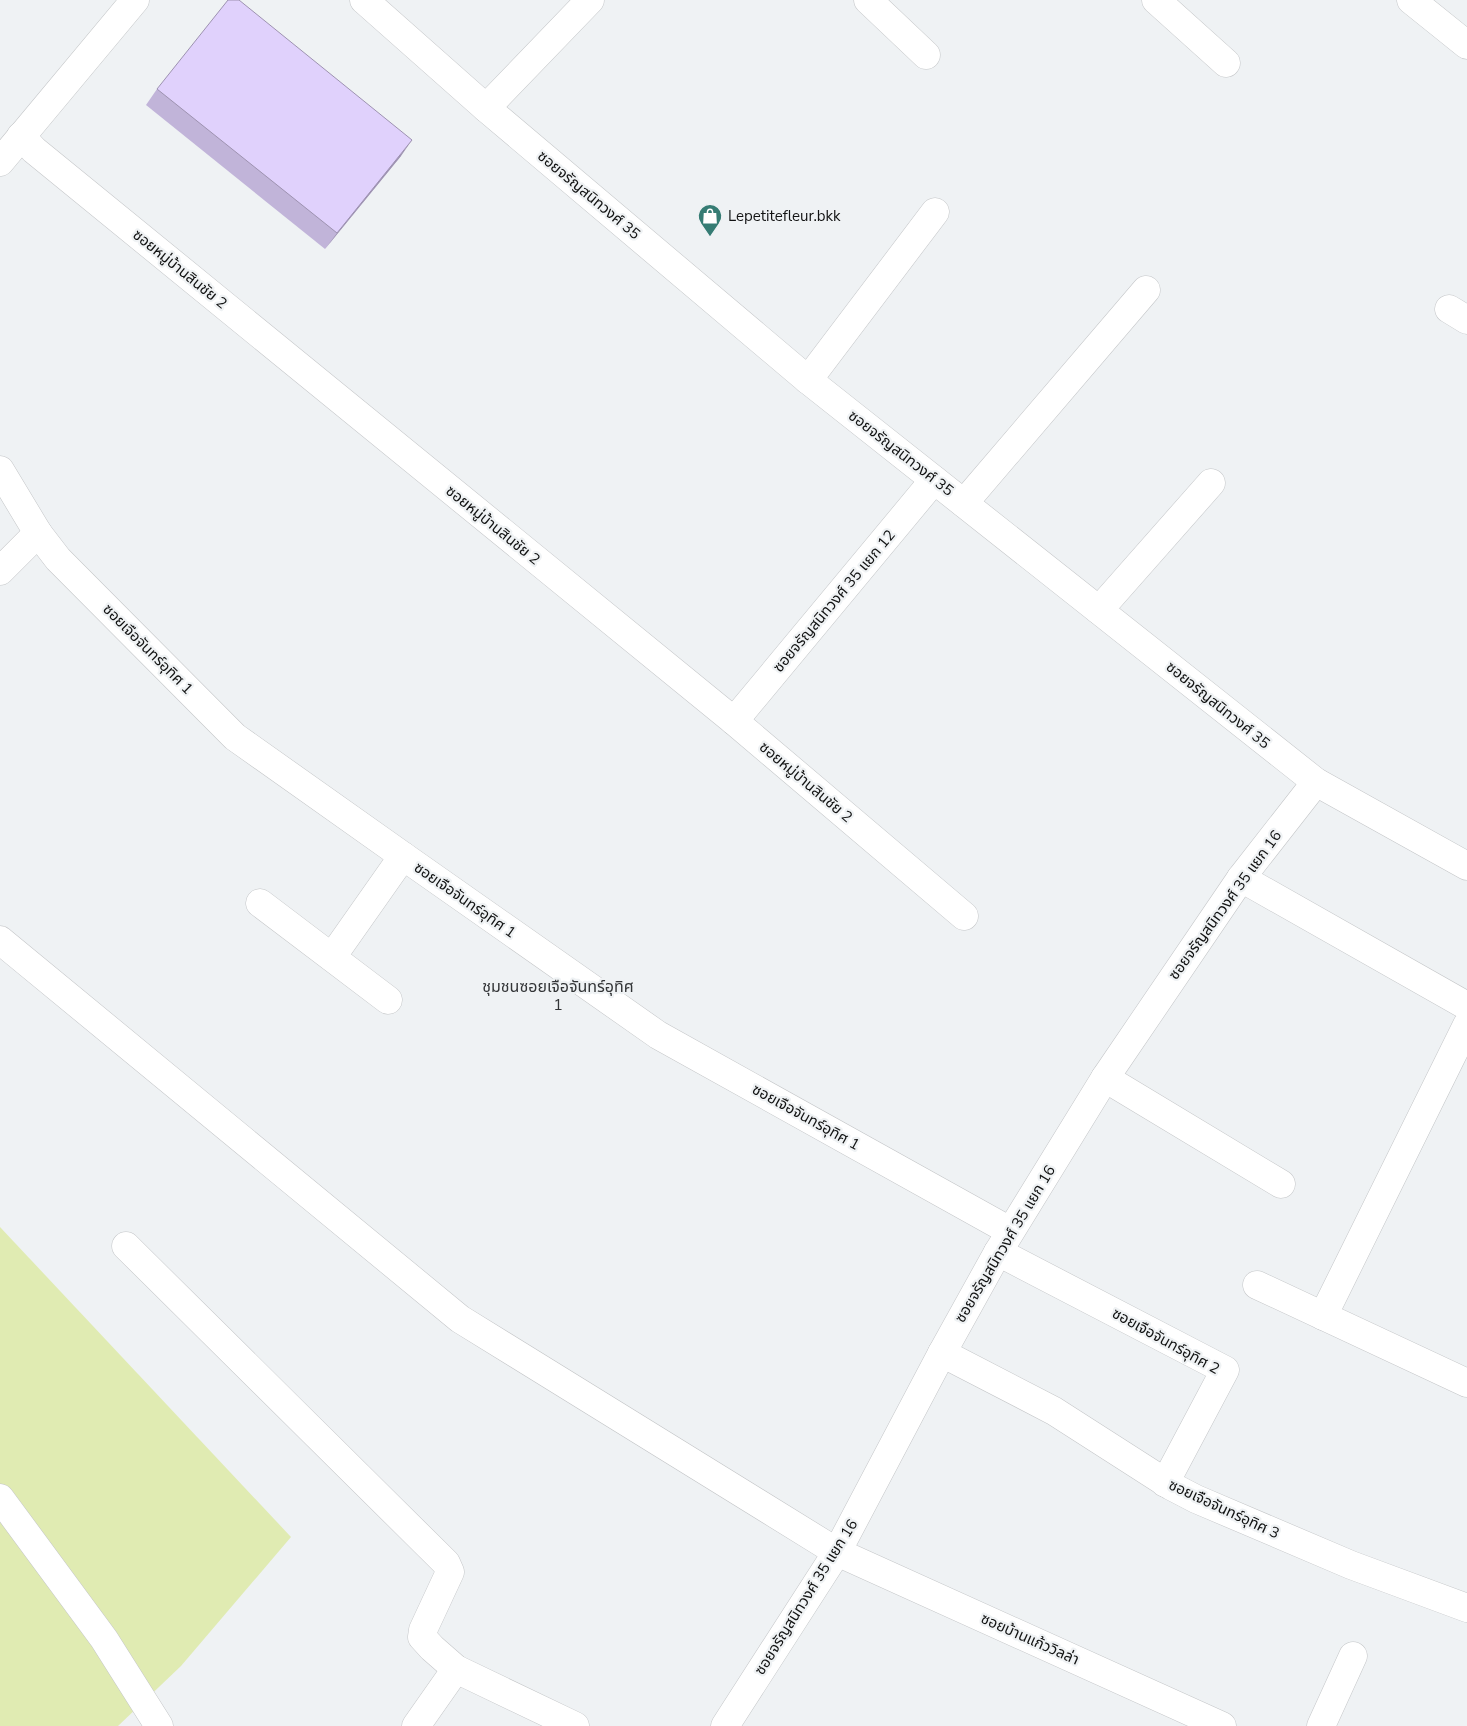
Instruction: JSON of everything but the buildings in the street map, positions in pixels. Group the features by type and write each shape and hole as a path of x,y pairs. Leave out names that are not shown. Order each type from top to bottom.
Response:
{"street":[{"path":"0,162 134,0"},
{"path":"486,108 590,0"},
{"path":"868,0 926,55"},
{"path":"1156,0 1226,63"},
{"path":"1411,0 1467,45"},
{"name":"ซอยจรัญสนิทวงศ์ 35","path":"376,4 486,108 808,380 1316,782 1467,866"},
{"name":"ซอยหมู่บ้านสินชัย 2","path":"21,136 34,150 734,721 964,916"},
{"path":"808,380 935,212"},
{"path":"964,503 1146,290"},
{"name":"ซอยเจือจันทร์อุทิศ 1","path":"0,470 38,533 58,559 235,736 658,1035 1004,1242"},
{"name":"ซอยจรัญสนิทวงศ์ 35 แยก 12","path":"734,721 934,480"},
{"path":"1099,610 1211,483"},
{"path":"0,571 38,533"},
{"name":"ซอยจรัญสนิทวงศ์ 35 แยก 16","path":"725,1726 837,1552 942,1353 1004,1242 1105,1078 1241,878 1316,782"},
{"path":"332,957 403,856"},
{"path":"1241,878 1467,1006"},
{"path":"260,903 388,1000"},
{"name":"ซอยบ้านแก้ววิลล่า","path":"0,940 460,1319 837,1552 1222,1726"},
{"path":"1323,1316 1467,1025"},
{"path":"1105,1078 1281,1184"},
{"name":"ซอยเจือจันทร์อุทิศ 2","path":"1004,1242 1225,1370 1165,1483"},
{"path":"126,1246 446,1562 450,1572 423,1630 422,1637 432,1648 456,1669 574,1726"},
{"path":"1257,1285 1467,1383"},
{"name":"ซอยเจือจันทร์อุทิศ 3","path":"942,1353 1054,1411 1165,1483 1196,1499 1342,1561 1467,1608"},
{"path":"0,1498 104,1639 159,1726"},
{"path":"1321,1726 1353,1656"},
{"path":"416,1726 456,1669"}],"green space":[{"path":"0,1227 291,1537 181,1666 118,1726 0,1726"}],"place":[{"name":"Lepetitefleur.bkk","path":"710,237"}],"district":[{"name":"ชุมชนซอยเจือจันทร์อุทิศ 1","path":"558,995"}]}
